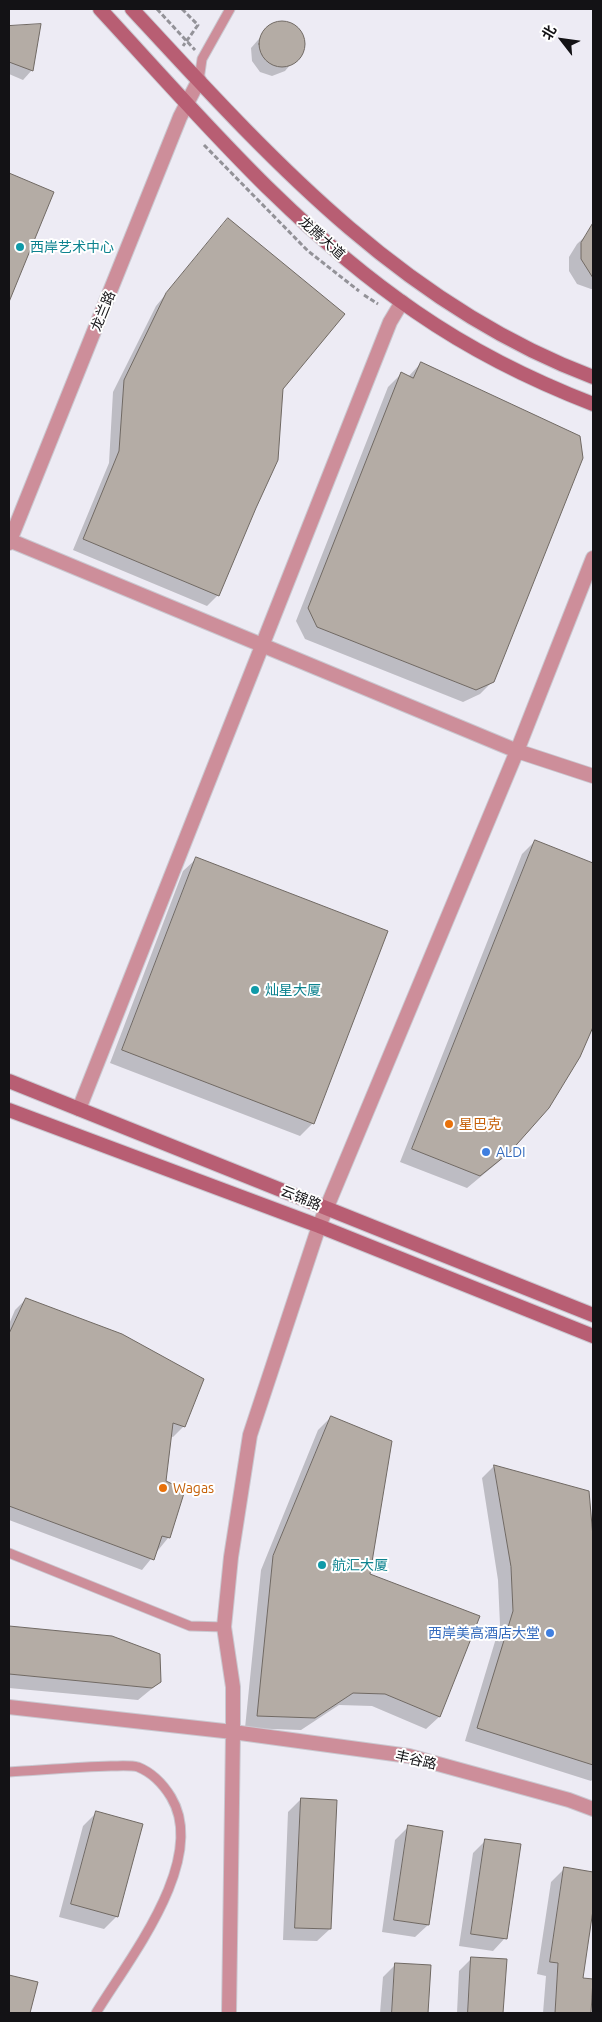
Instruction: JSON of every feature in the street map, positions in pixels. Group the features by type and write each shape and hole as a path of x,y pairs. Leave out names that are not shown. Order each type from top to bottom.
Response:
{"main road":[{"name":"龙腾大道","path":"100,9 277,197 354,266 402,302 481,352 546,385 593,404"},
{"name":"龙腾大道","path":"132,9 294,179 331,213 397,268 437,296 493,330 531,350 593,377"},
{"name":"云锦路","path":"9,1081 593,1315"},
{"name":"云锦路","path":"9,1110 319,1226 593,1336"}],"street":[{"name":"龙兰路","path":"9,541 187,102 199,80"},
{"path":"79,1109 390,322 402,302"},
{"path":"9,541 263,644 517,751 593,776"},
{"path":"230,2013 233,1686 224,1626 231,1557 250,1435 326,1208 517,751 593,558"},
{"name":"丰谷路","path":"9,1707 233,1732 409,1756 570,1800 593,1809"}],"lane":[{"path":"199,80 202,59 230,9"},
{"path":"9,1553 190,1626 224,1626"},
{"path":"9,1772 94,1766 137,1767 152,1775 163,1784 175,1804 181,1827 180,1854 174,1880 147,1930 96,2013"}],"path":[{"path":"157,9 188,40 202,59"},
{"path":"175,55 198,25 182,9"}],"building":[{"path":"282,21 295,25 301,31 305,44 301,57 295,63 282,67 269,63 263,57 259,44 263,31 269,25"},
{"path":"41,24 33,71 9,62 9,26"},
{"name":"西岸艺术中心","path":"9,173 54,192 9,302"},
{"path":"228,218 345,314 283,389 278,460 219,596 83,539 119,451 124,380 166,293"},
{"path":"593,223 593,278 581,259 581,243"},
{"path":"421,362 580,436 583,458 494,682 476,690 317,627 308,608 401,372 413,378"},
{"path":"535,840 593,863 593,1027 580,1057 549,1108 510,1152 480,1176 412,1149"},
{"name":"灿星大厦","path":"196,857 388,931 314,1124 122,1050"},
{"path":"26,1298 122,1334 204,1379 185,1427 173,1423 166,1481 185,1490 170,1538 162,1536 154,1560 9,1506 9,1334"},
{"name":"航汇大厦","path":"331,1416 392,1441 370,1574 480,1616 440,1717 385,1694 353,1693 315,1718 257,1716 273,1556"},
{"name":"西岸美高酒店大堂","path":"494,1465 589,1491 593,1537 593,1765 477,1728 513,1611 511,1567"},
{"path":"9,1626 112,1636 160,1654 161,1682 152,1688 9,1674"},
{"path":"301,1798 337,1800 331,1929 295,1928"},
{"path":"96,1811 143,1824 118,1917 71,1904"},
{"path":"408,1825 443,1831 429,1925 394,1920"},
{"path":"485,1839 521,1844 507,1939 471,1934"},
{"path":"564,1867 593,1872 593,1910 583,1978 593,1979 591,2013 555,2013 558,1963 550,1962"},
{"path":"471,1957 507,1959 503,2013 468,2013"},
{"path":"395,1963 431,1965 428,2013 392,2013"},
{"path":"9,1975 38,1982 30,2013 9,2013"}],"place":[{"name":"西岸艺术中心","path":"20,247"},
{"name":"灿星大厦","path":"255,990"},
{"name":"星巴克","path":"449,1124"},
{"name":"ALDI","path":"486,1152"},
{"name":"Wagas","path":"163,1488"},
{"name":"航汇大厦","path":"322,1565"},
{"name":"西岸美高酒店大堂","path":"550,1633"}]}
